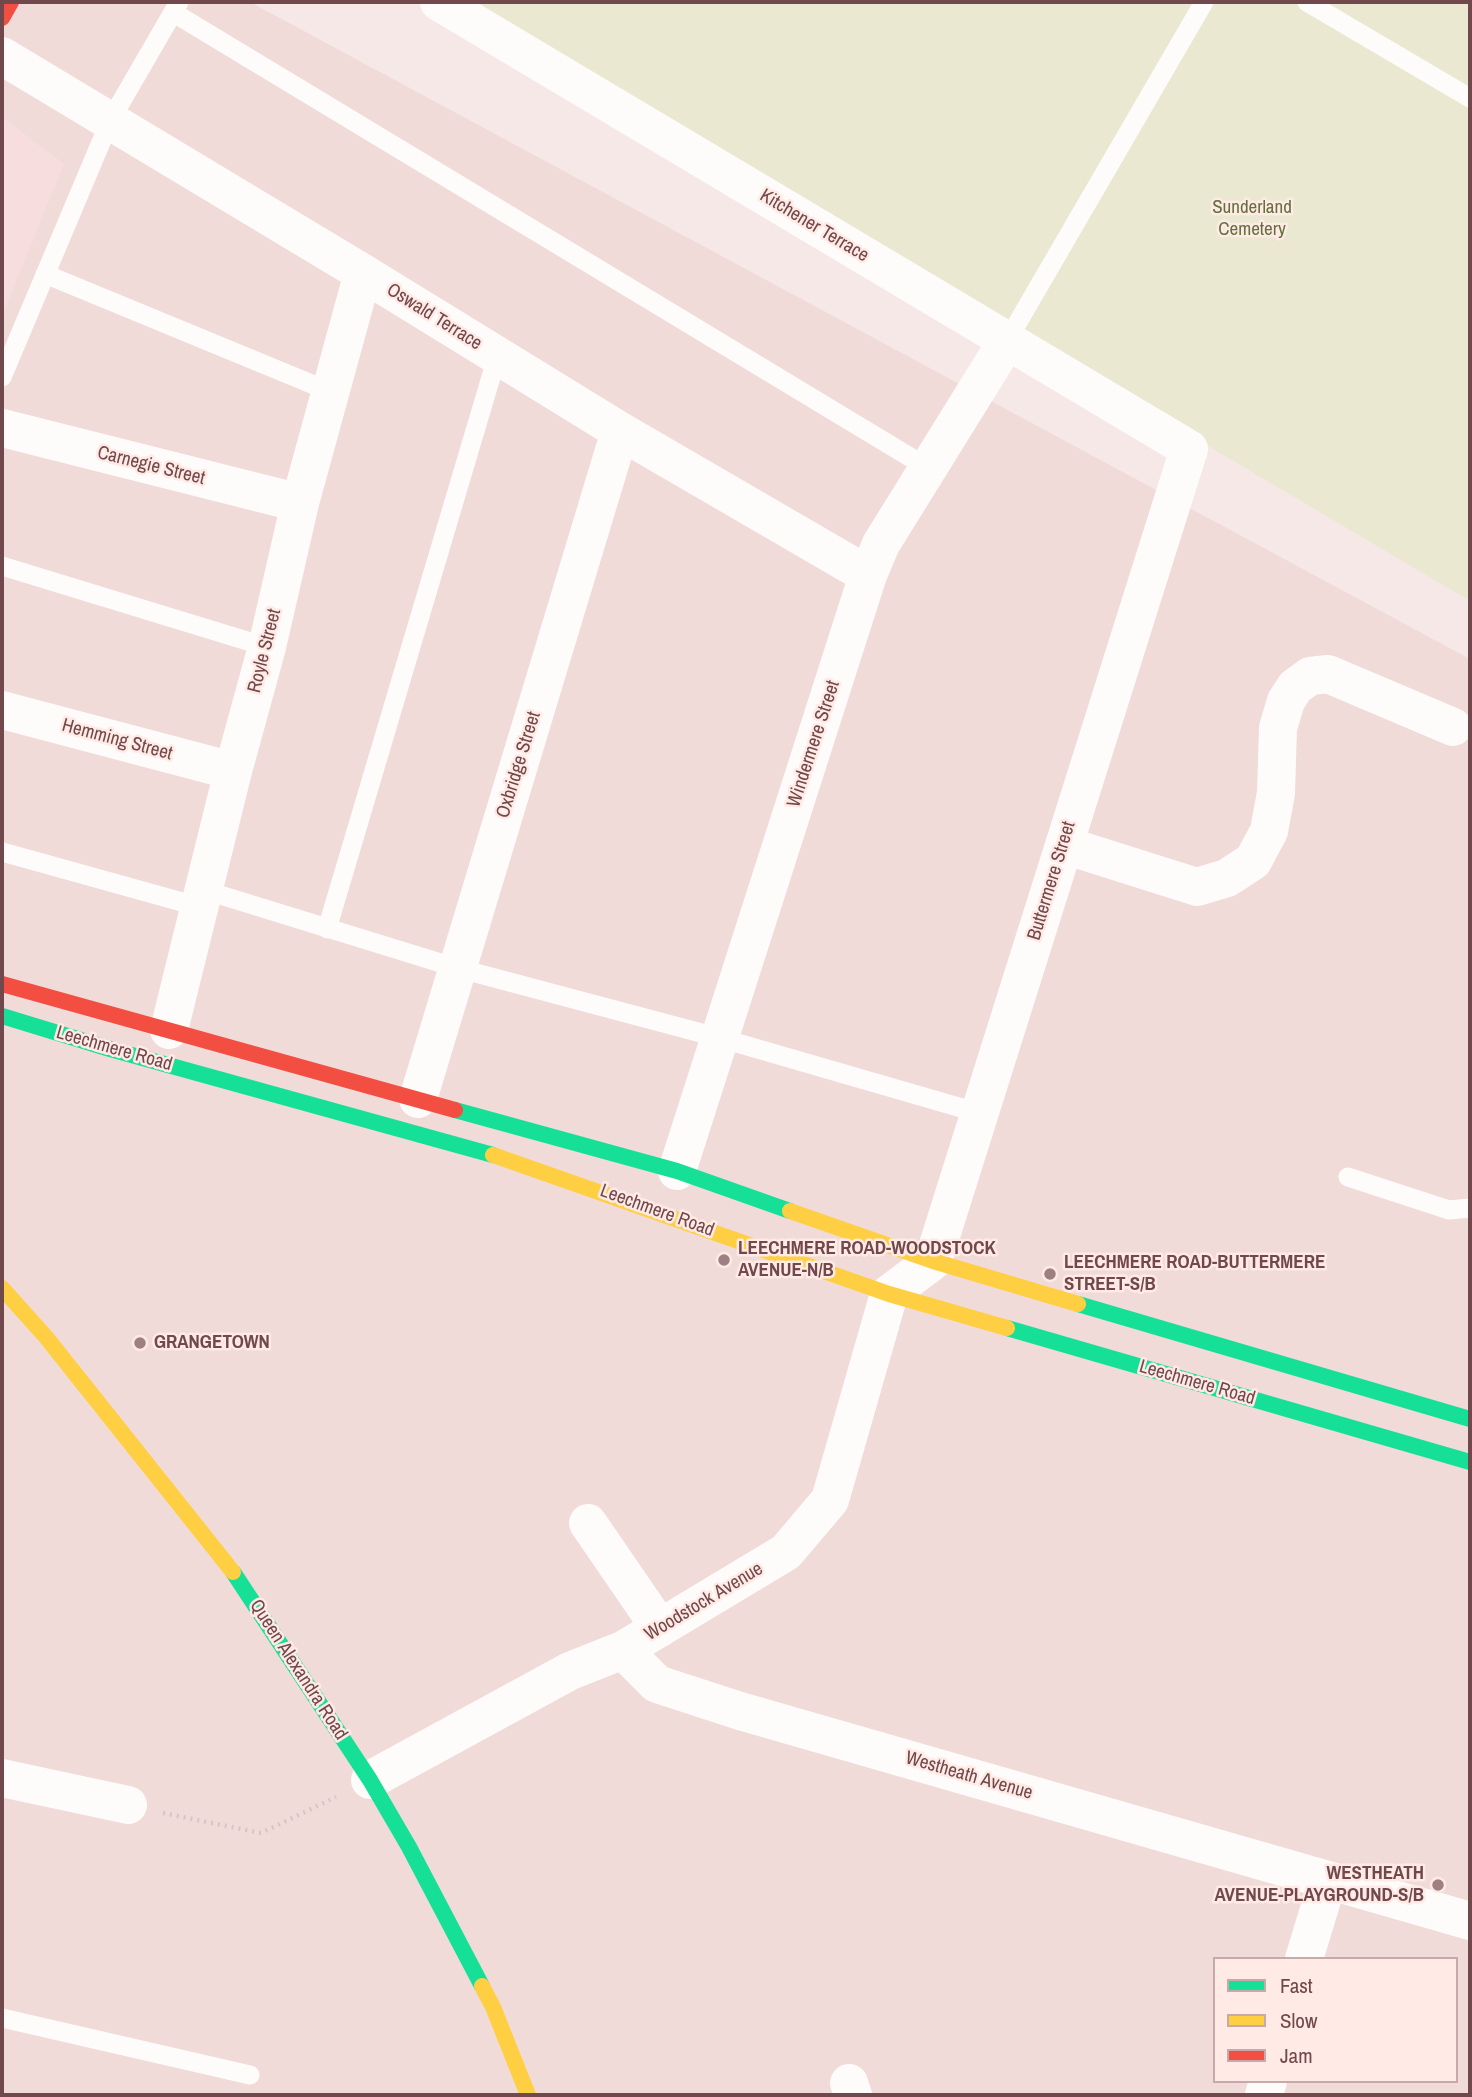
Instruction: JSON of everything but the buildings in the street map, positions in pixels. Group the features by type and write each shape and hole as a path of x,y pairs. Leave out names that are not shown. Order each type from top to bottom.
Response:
{"street":[{"path":"2,18 11,2"},
{"name":"Kitchener Terrace","path":"439,2 1189,449"},
{"name":"Oswald Terrace","path":"2,56 620,431 868,575"},
{"name":"Royle Street","path":"169,1031 233,771 267,647 300,503 363,273"},
{"name":"Windermere Street","path":"677,1171 868,575 881,544 1007,341"},
{"name":"Carnegie Street","path":"2,428 300,503"},
{"name":"Oxbridge Street","path":"418,1099 620,431"},
{"name":"Buttermere Street","path":"933,1261 1189,449"},
{"path":"1064,845 1197,887 1227,878 1253,861 1269,831 1276,793 1278,728 1286,701 1295,687 1310,677 1328,674 1453,727"},
{"name":"Hemming Street","path":"2,710 233,771"},
{"name":"Leechmere Road","path":"2,984 677,1171 933,1261 1470,1419"},
{"name":"Leechmere Road","path":"2,1016 110,1049 516,1161 889,1294 1470,1462"},
{"path":"889,1294 933,1261"},
{"name":"Queen Alexandra Road","path":"2,1288 46,1337 238,1578 370,1780 409,1847 493,2007 528,2095"},
{"name":"Woodstock Avenue","path":"370,1780 570,1671 622,1650 786,1552 830,1500 889,1294"},
{"path":"588,1523 660,1628"},
{"name":"Westheath Avenue","path":"622,1650 657,1684 1470,1921"},
{"path":"2,1778 128,1805"},
{"path":"1305,1957 1328,1880"}],"lane":[{"path":"1007,341 1204,2"},
{"path":"1307,2 1470,98"},
{"path":"2,377 110,121 176,7 928,468"},
{"path":"45,274 331,392"},
{"path":"327,929 497,357"},
{"path":"2,566 267,647"},
{"path":"2,852 327,929 457,968 720,1038 979,1113"},
{"path":"1348,1177 1449,1210 1470,1208"},
{"path":"2,2018 250,2075"}],"path":[{"path":"128,1805 261,1833 370,1780"}],"shaded area":[{"name":"GRANGETOWN","path":"2,2 250,2 1470,659 1470,2095 2,2095"},
{"path":"2,117 64,164 2,316"}],"green space":[{"name":"Sunderland Cemetery","path":"458,2 1470,2 1470,601"}],"traffic: fast":[{"path":"2,1016 110,1049 493,1155"},
{"path":"455,1110 677,1171 790,1211"},
{"path":"1078,1304 1470,1419"},
{"path":"1007,1328 1470,1462"},
{"path":"233,1572 370,1780 409,1847 482,1986"}],"traffic: slow":[{"path":"493,1155 889,1294 1007,1328"},
{"path":"790,1211 933,1261 1078,1304"},
{"path":"2,1288 46,1337 233,1572"},
{"path":"482,1986 528,2095"}],"traffic: jam":[{"path":"2,18 11,2"},
{"path":"2,984 455,1110"}],"place":[{"name":"LEECHMERE ROAD-WOODSTOCK AVENUE-N/B","path":"724,1260"},
{"name":"LEECHMERE ROAD-BUTTERMERE STREET-S/B","path":"1050,1274"},
{"name":"GRANGETOWN","path":"140,1343"},
{"name":"WESTHEATH AVENUE-PLAYGROUND-S/B","path":"1438,1885"}]}
